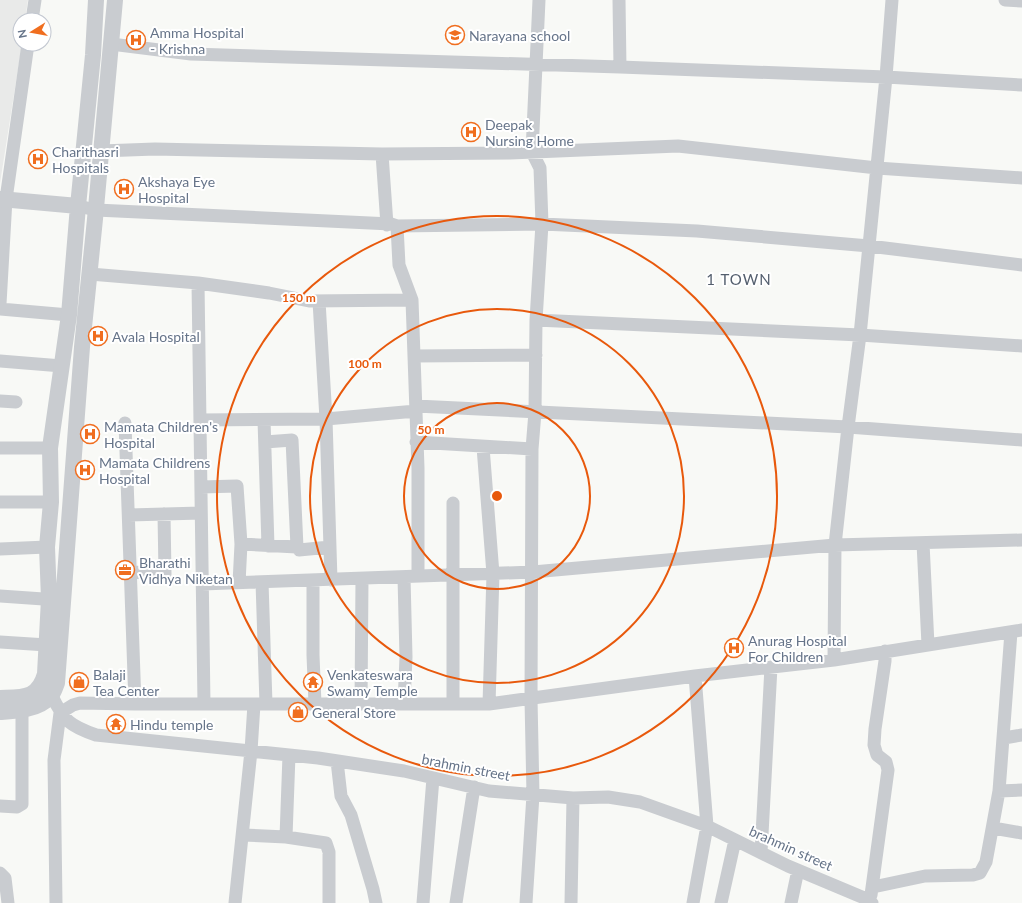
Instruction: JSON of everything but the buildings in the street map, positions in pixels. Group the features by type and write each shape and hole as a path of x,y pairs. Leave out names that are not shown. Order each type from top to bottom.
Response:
{"street":[{"path":"33,12 34,0"},
{"path":"0,712 22,710 40,704 52,696 57,683 56,600 47,547 51,502 50,448 69,315 90,85 96,0"},
{"path":"0,698 22,697 31,694 42,684 45,674 47,645 56,600 90,274 115,0"},
{"path":"526,903 533,795 532,449 535,412 536,320 542,224 540,168 532,152 539,0"},
{"path":"619,0 620,67"},
{"path":"834,660 835,545 860,335 886,77 892,0"},
{"path":"1005,0 1022,1"},
{"path":"111,44 191,54 620,67 886,77 1022,85"},
{"path":"0,304 3,199 27,52"},
{"path":"101,151 155,149 382,154 510,153 678,146 877,168 1022,178"},
{"path":"382,154 399,265 412,300 418,468 418,576"},
{"path":"3,199 78,206 96,210 392,225 542,224 697,231 869,246 1022,265"},
{"path":"90,274 198,283 269,293 309,301 412,300"},
{"path":"198,283 204,704"},
{"path":"318,301 326,419 331,580"},
{"path":"0,309 69,315"},
{"path":"536,320 860,335 1022,346"},
{"path":"414,356 536,355"},
{"path":"0,361 62,366"},
{"path":"0,401 16,402"},
{"path":"200,420 326,419 416,408 535,412 848,427 1022,440"},
{"path":"264,420 268,546"},
{"path":"125,423 135,704"},
{"path":"265,442 292,440 297,547"},
{"path":"416,442 532,449"},
{"path":"483,447 493,574 489,704"},
{"path":"0,448 50,448"},
{"path":"201,487 237,486 241,544 239,583"},
{"path":"0,502 51,502"},
{"path":"453,503 454,704"},
{"path":"128,515 201,513"},
{"path":"130,570 133,572 165,574 164,514"},
{"path":"202,584 533,572 835,545 1022,540"},
{"path":"923,543 928,645"},
{"path":"241,544 297,547 299,550 330,547"},
{"path":"0,549 47,547"},
{"path":"404,577 406,657 404,704"},
{"path":"361,704 362,578"},
{"path":"313,580 313,655 315,704"},
{"path":"235,903 251,751 260,704 262,582"},
{"path":"0,596 56,600"},
{"path":"56,903 54,760 60,713 73,705 80,703 489,704 695,676 834,660 1017,631 999,791 986,862 980,873 973,875 926,876 873,887"},
{"path":"0,642 47,645"},
{"path":"871,902 888,770 886,762 877,755 874,745 885,651"},
{"path":"761,853 771,667"},
{"path":"693,903 707,826 695,676"},
{"name":"brahmin street","path":"52,696 60,713 70,724 96,735 337,761 404,771 489,791 573,798 608,797 640,802 707,826 761,853 871,902"},
{"path":"0,806 17,807 22,804 22,710"},
{"path":"1004,738 1022,735"},
{"path":"286,837 289,755"},
{"path":"337,761 341,796 351,815 373,888 376,903"},
{"path":"423,903 433,778"},
{"path":"456,903 474,787"},
{"path":"999,791 1022,790"},
{"path":"572,903 573,798"},
{"path":"992,828 1022,833"},
{"path":"243,834 286,837 326,843 329,852 329,903"},
{"path":"721,903 735,840"},
{"path":"791,903 798,870"},
{"path":"0,873 5,878 8,903"}],"shaded area":[{"path":"0,0 28,0 26,12 12,12 12,52 21,52 0,183"}],"place":[{"name":"Narayana school","path":"455,35"},
{"name":"Amma Hospital - Krishna","path":"136,40"},
{"name":"Deepak Nursing Home","path":"471,132"},
{"name":"Charithasri Hospitals","path":"38,159"},
{"name":"Akshaya Eye Hospital","path":"124,189"},
{"name":"Avala Hospital","path":"98,336"},
{"name":"Mamata Children's Hospital","path":"90,434"},
{"name":"Mamata Childrens Hospital","path":"85,470"},
{"name":"Bharathi Vidhya Niketan","path":"125,570"},
{"name":"Anurag Hospital For Children","path":"734,648"},
{"name":"Balaji Tea Center","path":"79,682"},
{"name":"Venkateswara Swamy Temple","path":"313,682"},
{"name":"General Store","path":"298,712"},
{"name":"Hindu temple","path":"116,724"}],"district":[{"name":"1 TOWN","path":"739,279"}]}
